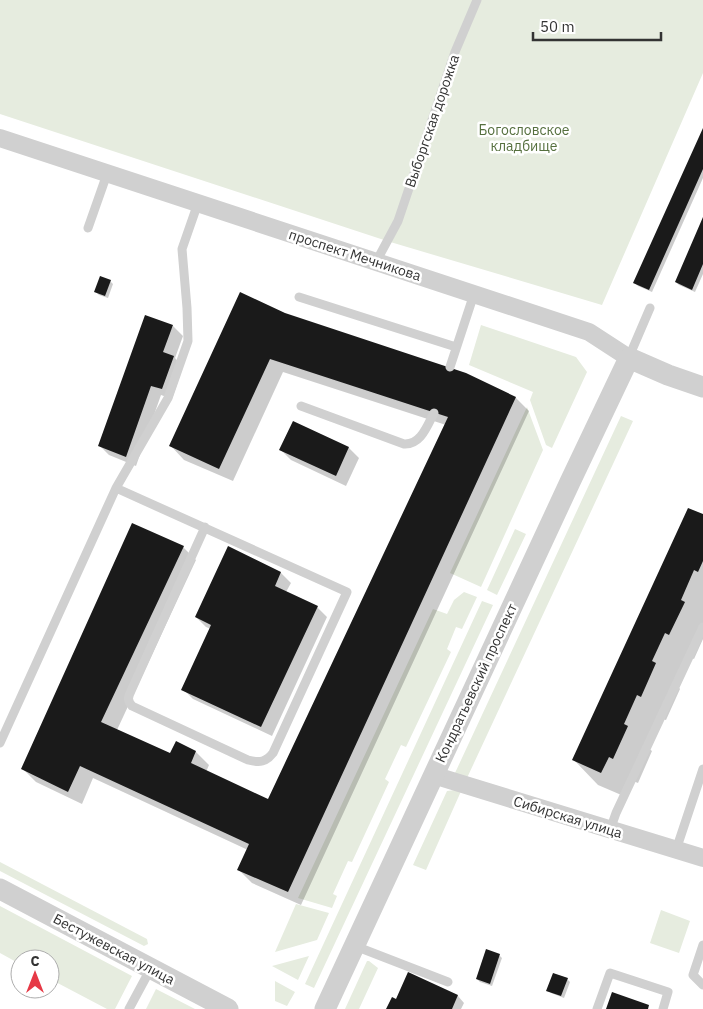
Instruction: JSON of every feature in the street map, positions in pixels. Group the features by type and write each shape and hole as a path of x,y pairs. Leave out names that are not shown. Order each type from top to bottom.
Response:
{"street":[{"name":"проспект Мечникова","path":"0,138 589,332 629,358 668,375 703,387"},
{"name":"Кондратьевский проспект","path":"326,1009 629,358"},
{"name":"Сибирская улица","path":"434,775 703,858"},
{"name":"Бестужевская улица","path":"0,889 228,1009"}],"lane":[{"name":"Выборгская дорожка","path":"376,262 398,221 455,52 477,0"},
{"path":"88,228 106,174"},
{"path":"0,743 116,488 168,398 188,340 182,249 198,203"},
{"path":"450,367 474,294"},
{"path":"299,297 456,347"},
{"path":"629,358 650,308"},
{"path":"300,406 404,444 411,444 421,436 434,413"},
{"path":"116,488 205,527 347,592 273,753 269,759 263,762 248,760 170,724 132,706 128,699 205,527"},
{"path":"610,830 616,813 703,627"},
{"path":"676,850 703,769"},
{"path":"703,945 694,975 703,985"},
{"path":"355,946 448,982"},
{"path":"130,1009 150,968"},
{"path":"597,1009 610,972 668,992 663,1009"}],"green space":[{"name":"Богословское кладбище","path":"0,0 703,0 703,73 602,305 387,241 0,114"},
{"path":"481,325 576,357 587,372 552,448 546,445 530,400 533,392 469,365"},
{"path":"527,407 543,450 481,587 450,573"},
{"path":"621,416 633,421 467,778 455,773"},
{"path":"515,529 526,534 497,595 487,590"},
{"path":"464,592 477,597 462,629 456,627 447,649 451,652 406,747 401,745 385,779 389,782 352,862 348,861 333,894 337,896 332,908 298,898 433,609 447,614 454,600"},
{"path":"482,601 493,605 314,988 305,984"},
{"path":"462,789 426,870 413,865 447,791"},
{"path":"0,862 147,939 148,944 144,946 0,871"},
{"path":"296,904 329,913 317,940 275,952"},
{"path":"0,906 132,976 115,1009 107,1009 60,984 60,949 10,949 10,958 0,953"},
{"path":"661,910 690,921 679,953 650,943"},
{"path":"309,956 298,980 272,966"},
{"path":"367,961 378,968 359,1009 345,1009"},
{"path":"275,981 295,992 287,1006 275,1001"},
{"path":"156,989 195,1009 146,1009"}],"building":[{"path":"703,128 703,169 649,290 633,283"},
{"path":"703,217 703,264 692,290 675,282"},
{"path":"100,276 111,280 105,296 94,292"},
{"path":"240,292 285,313 466,373 516,397 288,892 237,870 249,844 80,766 68,792 21,769 132,523 184,546 101,722 170,753 176,741 196,751 191,763 268,799 448,417 270,359 219,469 169,446"},
{"path":"145,315 173,325 163,352 174,356 162,389 151,386 126,457 98,446"},
{"path":"293,421 349,447 336,476 279,450"},
{"path":"688,508 703,514 703,561 698,572 694,570 681,600 685,602 669,635 665,633 652,661 656,663 641,697 637,695 624,724 628,726 613,759 609,757 601,773 572,760"},
{"path":"228,546 281,572 275,586 318,606 261,727 181,690 211,625 195,617"},
{"path":"486,949 500,954 490,984 476,979"},
{"path":"408,972 458,995 452,1009 386,1009 392,997 396,999"},
{"path":"553,973 568,978 561,996 546,991"},
{"path":"612,992 649,1005 648,1009 606,1009"}]}
